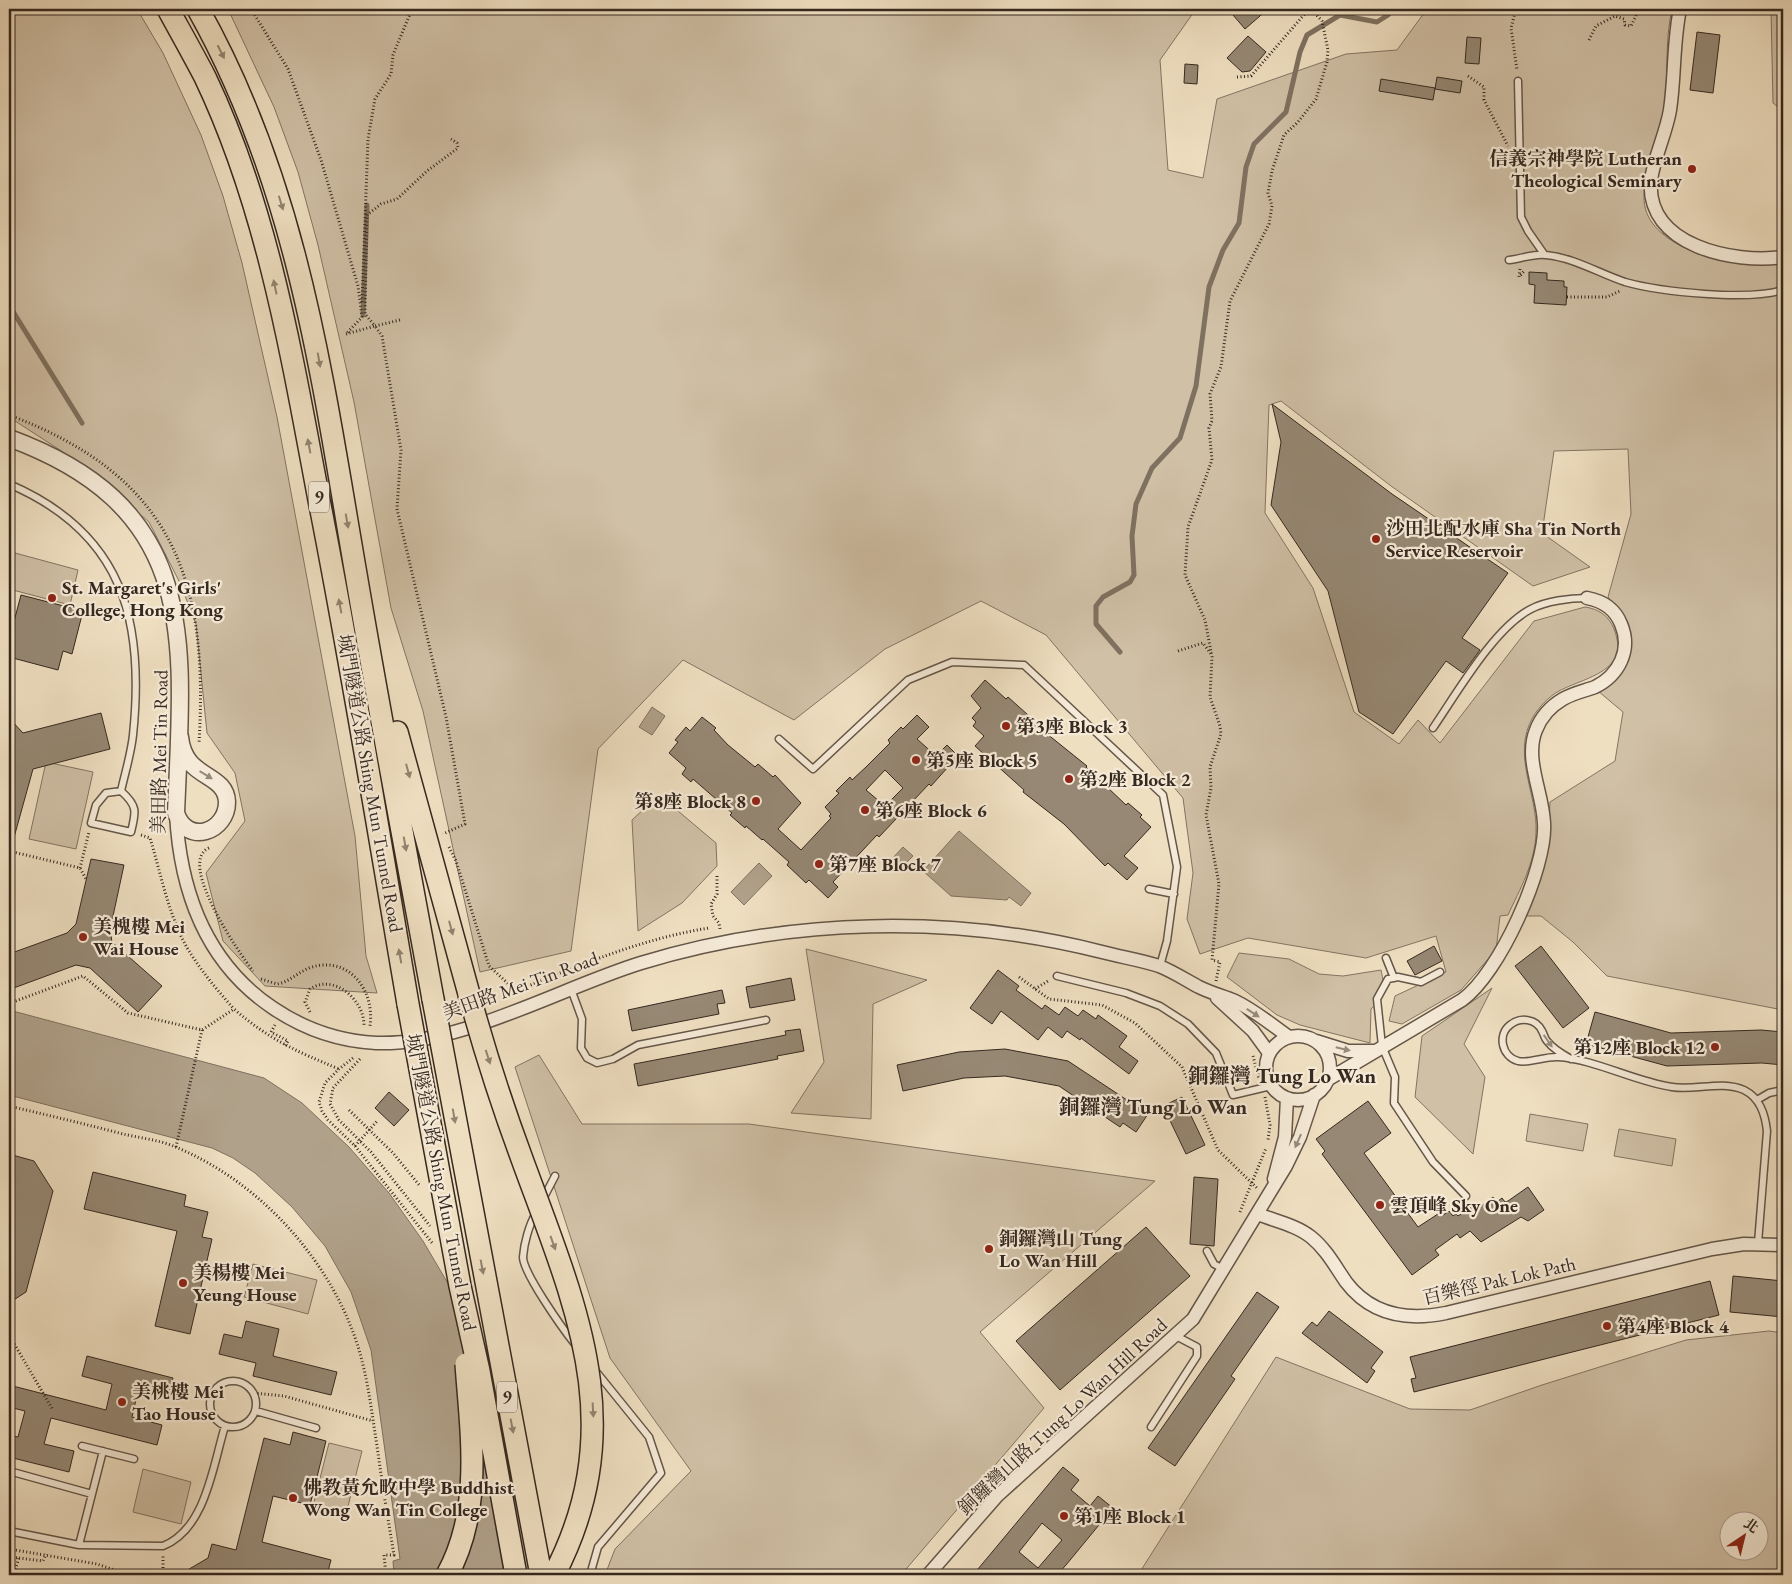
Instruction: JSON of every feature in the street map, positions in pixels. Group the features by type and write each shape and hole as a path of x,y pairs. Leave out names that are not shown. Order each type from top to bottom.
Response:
{"highway":[{"name":"城門隧道公路 Shing Mun Tunnel Road","path":"168,9 204,76 232,142 268,255 292,357 343,621 408,1004 460,1286 479,1371 516,1575"},
{"name":"城門隧道公路 Shing Mun Tunnel Road","path":"198,9 252,117 275,181 317,346 364,624 541,1575"},
{"path":"364,624 397,732 469,994 521,1157 568,1284 588,1363 594,1420 588,1477 577,1522 554,1575"},
{"path":"447,1575 464,1532 471,1490 471,1440 460,1286"}],"street":[{"path":"1680,9 1673,50 1670,109 1652,178 1653,202 1660,216 1672,231 1704,249 1729,256 1783,257"},
{"name":"美田路 Mei Tin Road","path":"9,438 42,450 89,478 126,512 147,541 164,575 178,630 182,680 176,813 179,850 185,880 195,912 209,940 227,967 251,992 280,1012 310,1029 362,1042 418,1040 483,1022 641,963 723,943 787,933 858,927 937,927 1003,932 1062,942 1160,966 1214,994 1235,1001 1289,1037"},
{"name":"銅鑼灣山路 Tung Lo Wan Hill Road","path":"928,1575 997,1496 1193,1319 1286,1166 1314,1095 1327,1080 1378,1048 1462,1000 1479,985 1501,952 1540,861 1544,834 1544,814 1533,758 1536,730 1543,717 1558,702 1596,686 1611,676 1620,664 1625,650 1624,633 1617,616 1606,605 1587,598"},
{"path":"176,813 180,823 186,829 201,832 218,823 226,805 225,794 219,785 187,761 182,751 180,737"},
{"name":"美田路 Mei Tin Road","path":"1214,994 1252,1031 1269,1053"},
{"path":"1289,1037 1274,1046 1269,1053 1265,1068 1266,1087 1296,1100 1314,1095"},
{"name":"銅鑼灣山路 Tung Lo Wan Hill Road","path":"1289,1037 1305,1037 1348,1051 1378,1048"},
{"path":"1313,1040 1326,1053 1329,1062 1327,1080"},
{"name":"銅鑼灣山路 Tung Lo Wan Hill Road","path":"1270,1191 1285,1137 1288,1098"},
{"name":"百樂徑 Pak Lok Path","path":"1258,1214 1301,1230 1310,1236 1323,1249 1352,1290 1370,1304 1389,1314 1411,1318 1446,1313 1712,1249 1758,1243 1783,1245"}],"lane":[{"path":"1518,81 1521,217 1544,254"},
{"path":"1509,260 1544,254 1572,260 1634,284 1656,289 1754,296 1783,290"},
{"path":"9,484 45,503 83,532 103,554 122,592 132,628 135,686 133,736 121,792"},
{"name":"銅鑼灣山路 Tung Lo Wan Hill Road","path":"1433,728 1485,654 1502,633 1523,614 1537,607 1587,598"},
{"path":"779,739 813,769 908,680 952,662 1024,665 1163,795 1177,867 1167,941 1160,966"},
{"path":"121,792 132,801 135,813 131,832 91,823 96,805 106,793 121,792"},
{"path":"1149,889 1174,894"},
{"path":"1386,958 1394,978"},
{"path":"1440,972 1421,982 1394,978 1388,979 1377,999 1378,1048 1396,1078 1394,1102 1433,1162 1466,1196"},
{"path":"1057,976 1126,993 1160,1006 1188,1024 1216,1053 1233,1095 1266,1087"},
{"path":"571,988 582,1019 581,1048 587,1058 597,1063 614,1059 638,1045 766,1020"},
{"path":"1571,1059 1552,1047 1545,1040 1542,1029 1534,1022 1524,1019 1514,1021 1502,1037 1503,1047 1508,1056 1517,1061 1527,1062 1537,1058 1549,1057 1571,1059 1673,1087 1728,1086 1744,1090 1757,1100 1765,1114 1767,1131 1758,1243"},
{"path":"1757,1100 1769,1093 1783,1090"},
{"path":"555,1176 530,1223 523,1259 551,1314 649,1437 660,1473 598,1547 590,1575"},
{"path":"1207,1251 1214,1264 1223,1269"},
{"path":"1152,1427 1197,1356 1197,1346 1176,1336"},
{"path":"231,1381 240,1382 254,1393 256,1411 251,1420 243,1426 234,1428 217,1422 209,1406 215,1389 231,1381"},
{"path":"256,1411 316,1428"},
{"path":"9,1530 79,1545 163,1546 177,1538 186,1529 199,1508 224,1426"},
{"path":"82,1446 134,1459"},
{"path":"79,1545 103,1451"},
{"path":"9,1471 92,1494"}],"path":[{"path":"252,9 288,69 321,160 358,286 361,310 363,315 375,326 382,336 400,450 397,509 446,717 465,824 442,834 456,861 489,966 516,991 581,964 689,931 709,928"},
{"path":"361,310 368,138 375,99 391,74 393,55 412,9"},
{"path":"1216,981 1220,962 1212,960 1218,884 1206,815 1211,788 1210,767 1221,734 1210,697 1211,655 1205,620 1185,575 1188,527 1212,460 1209,428 1212,421 1210,394 1221,367 1230,301 1269,224 1272,206 1268,193 1272,171 1284,135 1298,122 1316,100 1327,62 1328,50 1321,18 1310,9 1251,76 1236,77"},
{"path":"1516,9 1512,28 1518,81"},
{"path":"1589,40 1596,26 1615,16 1624,19 1625,25 1631,26 1639,9"},
{"path":"1468,76 1484,87 1484,100 1520,170"},
{"path":"400,320 346,334 363,315 367,215 381,204 396,199 427,171 458,148 451,139"},
{"path":"1567,298 1607,297 1634,284"},
{"path":"9,415 56,435 96,458 132,488 163,528 185,574 196,622 201,677 198,752"},
{"path":"1178,651 1203,643 1211,655"},
{"path":"86,879 80,868 91,823"},
{"path":"131,832 150,838 174,916 188,950 234,1009 268,1036 285,1046 339,1068"},
{"path":"215,845 201,855 204,883 221,925 252,969 264,981 277,984 316,966 326,965 344,969 356,977 366,991 371,1008 370,1026"},
{"path":"9,850 80,868"},
{"path":"716,876 717,894 711,904 713,916 718,922 720,932"},
{"path":"9,1001 13,1002 83,976 128,1013 202,1030"},
{"path":"1019,977 1049,999 1102,1005 1135,1023 1182,1068 1218,1150 1252,1183 1270,1191"},
{"path":"314,1016 306,1005 308,992 316,986 332,984 352,998 362,1014 364,1025"},
{"path":"176,1147 202,1030 234,1009"},
{"path":"275,1025 271,1032 288,1041 285,1046"},
{"path":"1239,1213 1267,1146 1270,1125 1266,1087 1252,1054"},
{"path":"353,1058 339,1068 325,1084 319,1102 328,1120 355,1146 434,1245"},
{"path":"9,1106 176,1147 208,1162 237,1182 282,1221 314,1261 330,1285 353,1333 370,1395 394,1555 384,1555 386,1575"},
{"path":"349,1110 370,1129 420,1186"},
{"path":"355,1146 378,1120"},
{"path":"9,1334 53,1410"},
{"path":"254,1393 284,1396 373,1420"},
{"path":"163,1546 163,1575"},
{"path":"9,1548 97,1564 129,1575"},
{"path":"9,1557 43,1561 46,1554"},
{"path":"16,1570 19,1558"}],"shaded area":[{"path":"9,9 137,9 163,53 201,135 223,196 242,263 277,417 355,836 366,956 377,993 265,986 223,941 206,873 245,821 235,773 207,733 196,624 180,583 149,522 86,467 9,417"},
{"path":"228,9 1196,9 1160,60 1168,170 1203,178 1217,99 1346,54 1397,50 1427,9 1672,9 1668,35 1664,115 1649,165 1645,186 1644,196 1647,212 1655,226 1668,238 1702,254 1738,263 1764,264 1783,261 1783,1010 1607,976 1573,942 1541,916 1523,916 1545,862 1550,802 1615,761 1623,712 1598,691 1619,674 1621,613 1608,597 1631,514 1628,449 1554,451 1542,533 1590,567 1533,586 1391,486 1281,401 1269,405 1265,513 1313,588 1354,712 1399,744 1418,720 1440,743 1534,621 1585,607 1595,609 1603,614 1614,629 1618,643 1616,655 1611,664 1592,677 1551,696 1535,713 1527,731 1524,746 1525,760 1536,818 1533,855 1526,876 1508,915 1500,916 1496,950 1461,990 1402,1024 1389,1021 1395,996 1446,972 1436,936 1366,958 1248,938 1200,954 1187,919 1193,873 1183,798 1046,635 981,601 885,649 794,720 683,660 598,749 571,951 480,972 423,711 391,608 354,402 318,245 298,172 274,107"},
{"path":"1771,9 1783,9 1783,111 1773,103"},
{"path":"15,553 78,570 70,605 9,589 9,576"},
{"path":"652,707 665,716 652,735 639,727"},
{"path":"46,762 93,772 76,849 29,839"},
{"path":"659,795 716,843 717,866 682,903 638,931 632,820"},
{"path":"959,831 1031,893 1021,906 1009,897 1007,900 951,896 923,871"},
{"path":"903,847 913,856 900,869 890,861"},
{"path":"759,863 772,876 744,905 731,892"},
{"path":"806,949 927,980 873,1004 871,1119 791,1113 824,1062"},
{"path":"1239,953 1289,959 1319,974 1343,976 1381,970 1383,991 1379,1000 1371,1009 1370,1043 1300,1025 1277,1015 1227,977"},
{"path":"1492,988 1464,1044 1485,1077 1473,1154 1415,1097 1422,1036"},
{"path":"9,1010 264,1078 302,1103 349,1147 389,1193 423,1241 463,1309 506,1575 394,1575 393,1561 400,1559 371,1350 351,1292 325,1246 292,1207 255,1173 233,1158 212,1148 9,1095"},
{"path":"539,1055 582,1124 749,1124 1155,1181 980,1332 1044,1408 901,1575 605,1575 615,1549 691,1471 610,1358 515,1067"},
{"path":"1530,1114 1588,1124 1583,1151 1526,1141"},
{"path":"1619,1129 1676,1139 1672,1166 1614,1156"},
{"path":"253,1264 317,1280 308,1314 244,1297"},
{"path":"1769,1331 1783,1333 1783,1575 1138,1575 1276,1357 1410,1409 1470,1410 1542,1385 1686,1340"},
{"path":"329,1443 362,1451 346,1514 313,1506"},
{"path":"143,1469 191,1482 181,1524 133,1512"}],"building":[{"path":"1239,9 1268,9 1245,29 1233,15"},
{"path":"1697,32 1720,35 1713,93 1690,90"},
{"path":"1248,36 1266,52 1250,71 1242,72 1227,58"},
{"path":"1467,37 1481,38 1479,64 1465,63"},
{"path":"1185,64 1198,65 1197,84 1184,83"},
{"path":"1437,77 1462,81 1460,93 1435,89"},
{"path":"1381,79 1435,88 1433,100 1379,91"},
{"path":"1529,272 1547,273 1547,280 1564,281 1564,287 1567,287 1566,305 1534,303 1535,285 1529,284"},
{"name":"沙田北配水庫 Sha Tin North Service Reservoir","path":"1272,404 1392,494 1508,573 1462,638 1480,650 1463,673 1446,661 1393,734 1359,712 1328,591 1271,505 1281,442"},
{"path":"21,595 83,611 72,654 63,651 58,670 9,657 9,629 12,629"},
{"path":"985,680 1028,715 1026,717 1087,766 1126,805 1128,803 1142,815 1140,817 1151,827 1124,856 1138,868 1127,880 1108,863 1105,866 1064,824 1023,792 1024,790 975,746 984,736 973,726 976,722 972,718 981,708 971,696"},
{"path":"101,713 110,749 33,769 13,841 9,841 9,718 23,733"},
{"path":"917,715 929,727 917,739 936,756 947,745 958,756 931,786 929,784 833,882 838,887 828,898 809,880 806,883 787,865 789,862 763,839 746,826 745,828 730,815 732,813 693,779 691,782 682,774 686,768 669,753 678,742 675,740 686,727 690,731 702,717 716,728 714,730 728,745 755,767 758,764 773,777 775,775 801,803 778,829 801,850 831,818 829,816 831,814 825,807 839,793 836,791 850,777 852,780 866,767 890,743 888,740 901,727 903,729","holes":["885,770 903,788 885,806 866,790"]},
{"name":"美槐樓 Mei Wai House","path":"91,859 124,865 110,930 112,942 162,986 138,1012 90,968 76,965 11,989 9,981 9,954 67,933 76,924"},
{"path":"1434,946 1442,961 1415,975 1407,961"},
{"path":"1541,946 1589,1008 1563,1028 1515,966"},
{"path":"998,970 1019,986 1016,990 1042,1009 1045,1005 1059,1015 1065,1007 1078,1016 1083,1010 1096,1019 1098,1015 1127,1036 1119,1047 1138,1061 1129,1074 1081,1038 1080,1040 1067,1031 1062,1038 1048,1027 1038,1040 1001,1011 992,1024 970,1008"},
{"path":"791,978 795,1000 750,1008 746,987"},
{"path":"722,990 725,1003 717,1004 719,1014 632,1031 628,1010"},
{"path":"1595,1012 1671,1033 1761,1030 1783,1032 1783,1065 1762,1063 1667,1066 1586,1044"},
{"path":"800,1029 804,1051 777,1056 778,1059 638,1086 634,1064 786,1035 785,1031"},
{"path":"1005,1049 1068,1061 1148,1114 1136,1132 1123,1123 1120,1127 1059,1086 1005,1076 964,1078 903,1091 897,1065 959,1052"},
{"path":"389,1092 409,1110 394,1126 375,1108"},
{"path":"1182,1097 1205,1145 1186,1154 1163,1106"},
{"name":"雲頂峰 Sky One","path":"1368,1101 1391,1133 1364,1153 1418,1227 1441,1212 1443,1215 1449,1211 1453,1216 1456,1214 1458,1216 1478,1203 1480,1207 1493,1197 1497,1202 1502,1198 1505,1202 1508,1201 1528,1187 1544,1210 1528,1221 1521,1217 1481,1242 1470,1231 1460,1238 1457,1234 1435,1250 1439,1255 1412,1275 1322,1154 1325,1151 1316,1139"},
{"path":"9,1154 34,1161 53,1191 26,1292 9,1303"},
{"name":"美楊樓 Mei Yeung House","path":"93,1172 186,1195 184,1206 208,1212 202,1237 212,1239 190,1334 155,1326 177,1231 84,1209"},
{"path":"1194,1177 1218,1179 1214,1246 1190,1244"},
{"path":"1146,1227 1190,1276 1060,1390 1016,1341"},
{"path":"1733,1276 1783,1281 1783,1317 1730,1312"},
{"path":"1710,1281 1719,1315 1414,1392 1411,1379 1416,1378 1410,1357"},
{"path":"1257,1292 1279,1307 1231,1376 1235,1379 1175,1466 1148,1448"},
{"path":"1329,1311 1383,1352 1371,1368 1375,1371 1367,1383 1302,1333 1312,1322 1317,1326"},
{"path":"246,1321 279,1329 273,1356 337,1372 331,1395 253,1376 256,1363 219,1354 224,1334 242,1338"},
{"path":"87,1356 173,1378 168,1398 138,1391 132,1417 162,1425 157,1445 51,1418 44,1444 74,1451 69,1472 9,1457 9,1435 18,1437 25,1411 9,1407 9,1385 106,1410 112,1384 82,1376"},
{"name":"佛教黃允畋中學 Buddhist Wong Wan Tin College","path":"293,1432 326,1441 310,1505 273,1496 262,1542 331,1560 327,1575 179,1575 208,1558 212,1544 236,1550 264,1438 290,1445"},
{"name":"第1座 Block 1","path":"1063,1467 1079,1480 1071,1490 1090,1506 1098,1496 1113,1508 1057,1575 973,1575","holes":["1042,1523 1062,1540 1038,1568 1019,1552"]}],"waterway":[{"path":"1120,652 1096,624 1096,606 1103,597 1130,582 1134,575 1132,536 1136,504 1152,468 1180,438 1196,386 1209,287 1223,250 1239,223 1246,167 1254,144 1286,112 1300,52 1307,35 1340,15 1377,22 1388,15 1392,9"},
{"path":"363,315 367,205"},
{"path":"9,305 82,423"}],"place":[{"name":"信義宗神學院 Lutheran Theological Seminary","path":"1692,169"},
{"name":"沙田北配水庫 Sha Tin North Service Reservoir","path":"1376,539"},
{"name":"St. Margaret's Girls' College, Hong Kong","path":"52,598"},
{"name":"第3座 Block 3","path":"1006,726"},
{"name":"第5座 Block 5","path":"916,760"},
{"name":"第2座 Block 2","path":"1069,779"},
{"name":"第8座 Block 8","path":"756,801"},
{"name":"第6座 Block 6","path":"865,810"},
{"name":"第7座 Block 7","path":"819,864"},
{"name":"美槐樓 Mei Wai House","path":"83,937"},
{"name":"第12座 Block 12","path":"1715,1047"},
{"name":"雲頂峰 Sky One","path":"1380,1205"},
{"name":"銅鑼灣山 Tung Lo Wan Hill","path":"989,1249"},
{"name":"美楊樓 Mei Yeung House","path":"183,1283"},
{"name":"第4座 Block 4","path":"1607,1326"},
{"name":"美桃樓 Mei Tao House","path":"122,1402"},
{"name":"佛教黃允畋中學 Buddhist Wong Wan Tin College","path":"293,1498"},
{"name":"第1座 Block 1","path":"1064,1516"}],"district":[{"name":"銅鑼灣 Tung Lo Wan","path":"1282,1076"},
{"name":"銅鑼灣 Tung Lo Wan","path":"1153,1107"}]}
